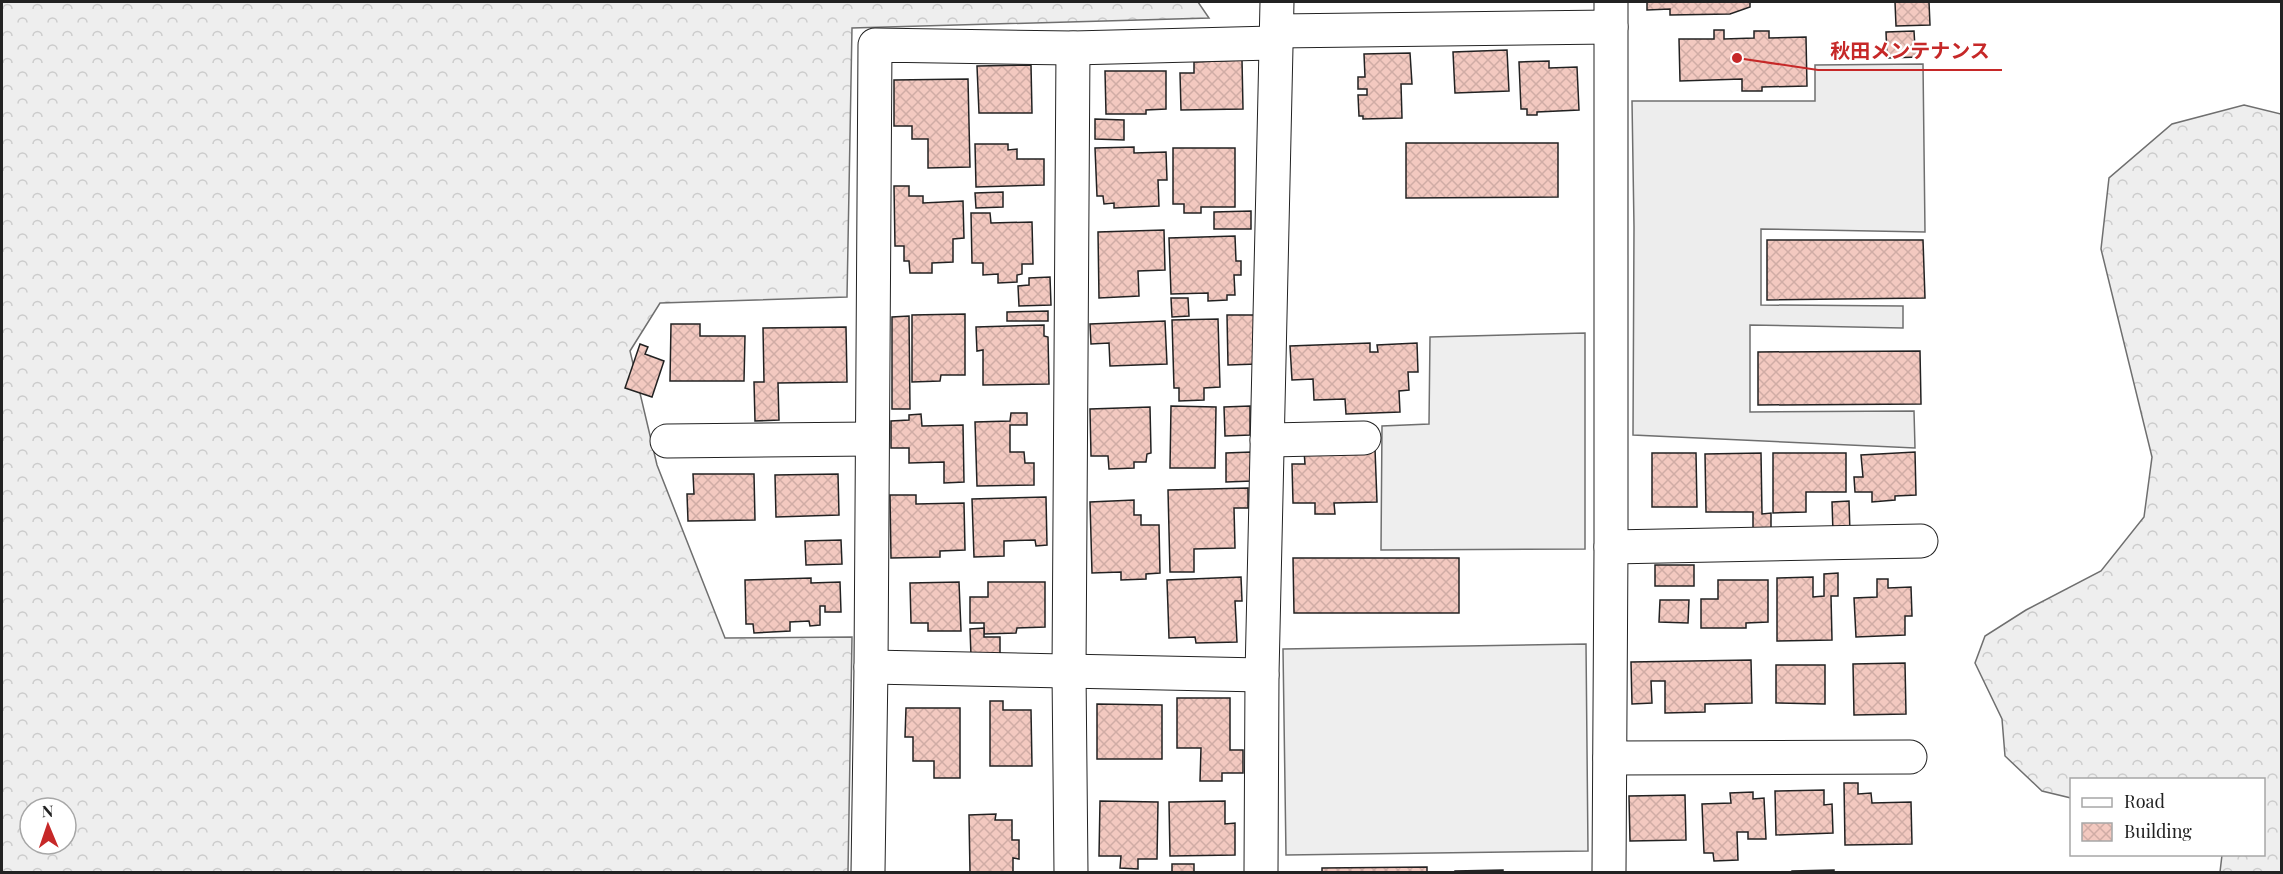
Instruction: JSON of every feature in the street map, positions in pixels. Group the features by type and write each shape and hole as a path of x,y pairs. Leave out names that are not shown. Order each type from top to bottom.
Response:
{"street":[{"path":"868,873 875,45 1073,48 1277,25 1611,14 1609,873"},
{"path":"1261,873 1262,675 1277,25"},
{"path":"1071,873 1069,672 1073,48"},
{"path":"1267,440 1364,438"},
{"path":"667,441 873,439"},
{"path":"1611,546 1921,541"},
{"path":"871,667 1262,675"},
{"path":"1610,758 1910,757"}],"green space":[{"path":"2,2 1198,2 1209,18 852,28 847,297 660,303 630,351 657,465 725,638 852,637 848,872 2,872"},
{"path":"2244,105 2281,114 2281,872 2220,872 2222,856 2265,856 2265,778 2070,778 2070,798 2042,791 2005,756 2002,719 1975,663 1985,636 2026,610 2101,571 2144,517 2152,457 2101,249 2109,178 2172,124"},
{"path":"1585,333 1585,549 1381,550 1382,426 1429,424 1430,337"},
{"path":"1586,644 1588,851 1286,855 1283,649"}],"shaded area":[{"path":"1923,64 1925,232 1761,229 1761,305 1903,306 1903,328 1750,325 1750,412 1914,411 1915,448 1633,435 1632,101 1815,101 1815,65"}],"building":[{"path":"1647,2 1750,2 1750,7 1730,14 1670,15 1670,9 1647,10"},
{"path":"1895,2 1929,2 1930,25 1896,26"},
{"path":"1714,30 1724,30 1724,39 1754,38 1754,31 1769,31 1769,38 1806,37 1807,86 1762,87 1762,91 1742,91 1742,79 1680,81 1679,39 1714,39"},
{"path":"1914,31 1915,48 1918,48 1919,57 1887,58 1886,32"},
{"path":"1507,50 1509,91 1455,93 1453,52"},
{"path":"1410,53 1412,84 1401,84 1402,118 1363,119 1363,116 1359,116 1358,95 1367,95 1367,89 1358,89 1358,77 1365,77 1364,54"},
{"path":"1242,60 1243,109 1181,110 1180,73 1194,73 1194,62"},
{"path":"1549,61 1549,68 1577,67 1579,110 1537,112 1537,115 1527,115 1527,109 1521,109 1519,62"},
{"path":"1031,65 1032,113 979,113 977,66"},
{"path":"1105,71 1166,71 1166,109 1146,110 1146,114 1106,114"},
{"path":"968,79 970,167 928,168 928,139 912,139 912,126 894,126 894,80"},
{"path":"1095,119 1124,120 1124,140 1095,139"},
{"path":"1406,143 1558,143 1558,197 1406,198"},
{"path":"975,144 1008,144 1008,150 1017,149 1017,159 1044,159 1044,185 976,187"},
{"path":"1134,147 1134,153 1166,152 1167,180 1158,180 1159,206 1114,208 1114,203 1104,204 1103,196 1097,196 1095,148"},
{"path":"1173,148 1235,148 1235,207 1201,207 1201,213 1184,213 1184,204 1173,204"},
{"path":"894,186 909,186 909,196 923,196 923,203 963,201 964,238 953,239 953,262 932,263 932,273 910,273 909,261 904,261 904,246 895,246"},
{"path":"1003,192 1003,207 976,208 975,193"},
{"path":"1251,211 1251,229 1214,229 1214,212"},
{"path":"971,213 990,213 991,223 1032,222 1033,264 1022,264 1022,274 1017,275 1017,282 998,283 998,274 983,275 983,263 972,263"},
{"path":"1164,230 1165,270 1138,271 1139,296 1099,298 1098,232"},
{"path":"1235,236 1236,261 1241,261 1241,275 1234,275 1235,295 1227,295 1227,300 1208,301 1208,293 1171,294 1169,238"},
{"path":"1767,240 1923,240 1925,298 1767,300"},
{"path":"1050,277 1051,305 1019,306 1018,286 1029,285 1029,278"},
{"path":"1171,298 1188,298 1189,316 1172,317"},
{"path":"1048,311 1048,321 1007,321 1007,312"},
{"path":"965,314 965,375 941,375 940,381 912,382 912,315"},
{"path":"1227,315 1255,315 1257,364 1228,365"},
{"path":"909,316 910,409 892,409 892,317"},
{"path":"1218,319 1220,387 1204,388 1204,400 1179,401 1179,388 1174,388 1172,320"},
{"path":"1165,321 1167,364 1110,366 1109,343 1091,344 1090,324"},
{"path":"671,324 700,324 700,336 745,336 744,381 670,381"},
{"path":"1044,325 1044,336 1048,337 1049,384 983,385 983,350 977,351 976,327"},
{"path":"846,327 847,382 778,383 779,420 755,421 754,382 764,382 763,328"},
{"path":"1370,343 1370,352 1378,352 1377,345 1417,343 1418,372 1408,372 1409,390 1399,391 1400,412 1346,414 1345,399 1314,400 1313,379 1292,380 1290,346"},
{"path":"640,344 648,347 645,354 664,361 652,397 625,388"},
{"path":"1920,351 1921,404 1758,405 1758,352"},
{"path":"1171,406 1216,407 1215,468 1170,468"},
{"path":"1250,406 1250,435 1225,436 1224,407"},
{"path":"1150,407 1151,453 1147,454 1146,462 1134,462 1134,468 1109,469 1108,456 1091,456 1090,409"},
{"path":"1011,413 1027,413 1027,425 1010,425 1010,452 1024,452 1025,463 1034,463 1034,485 977,486 975,422 1010,421"},
{"path":"921,414 922,426 963,425 964,482 944,483 944,462 909,463 909,448 891,448 891,421 909,420 909,415"},
{"path":"1375,449 1377,502 1334,503 1335,514 1315,514 1315,503 1293,503 1292,464 1305,464 1304,451"},
{"path":"1251,452 1252,481 1226,482 1226,453"},
{"path":"1915,452 1916,495 1895,496 1895,500 1872,502 1872,492 1855,492 1854,477 1863,477 1861,455"},
{"path":"1652,453 1696,453 1697,507 1652,507"},
{"path":"1761,453 1762,514 1771,513 1771,534 1753,535 1753,512 1706,512 1705,454"},
{"path":"1773,453 1846,453 1846,492 1806,492 1806,512 1773,513"},
{"path":"693,474 754,474 755,520 688,521 687,494 694,494"},
{"path":"838,474 839,515 776,517 775,475"},
{"path":"1248,488 1248,508 1234,508 1235,548 1194,549 1194,572 1170,572 1168,490"},
{"path":"890,495 916,495 916,504 964,503 965,550 940,551 940,557 891,558"},
{"path":"1046,497 1047,545 1036,546 1035,540 1004,541 1004,556 974,557 972,499"},
{"path":"1134,500 1134,515 1141,515 1141,525 1159,525 1160,573 1146,574 1146,579 1121,580 1121,572 1092,573 1090,502"},
{"path":"1849,501 1850,533 1833,533 1832,502"},
{"path":"841,540 842,564 806,565 805,541"},
{"path":"1293,558 1459,558 1459,613 1294,613"},
{"path":"1655,565 1694,565 1694,586 1655,586"},
{"path":"1838,573 1838,596 1831,596 1832,640 1777,641 1777,578 1813,577 1813,597 1824,596 1824,574"},
{"path":"1241,577 1242,601 1235,601 1237,642 1196,643 1195,637 1169,638 1167,580"},
{"path":"811,578 811,583 840,582 841,612 825,612 825,606 820,606 820,625 810,626 809,621 790,622 790,631 754,633 753,624 746,624 745,580"},
{"path":"1877,579 1888,579 1888,588 1911,587 1912,616 1905,616 1905,635 1856,637 1854,598 1877,597"},
{"path":"1718,580 1768,580 1768,622 1746,623 1746,628 1701,628 1701,599 1718,599"},
{"path":"959,582 961,631 928,631 928,623 911,623 910,583"},
{"path":"988,582 1045,582 1045,627 1017,628 1016,633 984,634 984,623 970,623 970,597 988,597"},
{"path":"1660,600 1689,600 1688,623 1659,622"},
{"path":"984,628 984,637 1000,637 1000,655 971,656 970,629"},
{"path":"1751,660 1752,703 1705,704 1705,712 1665,713 1665,681 1651,681 1652,703 1632,704 1631,662"},
{"path":"1905,663 1906,714 1854,715 1853,664"},
{"path":"1776,665 1825,665 1825,704 1776,703"},
{"path":"1177,698 1230,698 1230,750 1243,750 1243,773 1222,773 1222,781 1200,781 1201,748 1177,748"},
{"path":"990,701 1003,701 1003,710 1031,710 1032,766 990,766"},
{"path":"1097,704 1162,705 1162,759 1097,759"},
{"path":"906,708 960,708 960,778 934,778 934,761 913,761 913,737 905,737"},
{"path":"1844,783 1858,783 1858,794 1871,793 1872,803 1911,802 1912,844 1845,845"},
{"path":"1824,790 1824,805 1832,804 1833,833 1776,835 1775,791"},
{"path":"1753,792 1753,799 1764,798 1766,839 1748,839 1748,832 1737,832 1738,860 1714,861 1713,853 1704,853 1702,804 1731,803 1730,793"},
{"path":"1685,795 1686,840 1630,841 1629,796"},
{"path":"1100,801 1158,802 1157,859 1138,859 1138,869 1120,868 1121,856 1099,856"},
{"path":"1225,801 1225,824 1235,823 1235,855 1170,856 1169,802"},
{"path":"996,814 995,820 1012,820 1012,840 1019,840 1019,859 1013,858 1013,872 970,872 969,815"},
{"path":"1172,864 1194,864 1194,872 1172,872"},
{"path":"1427,867 1427,872 1322,872 1322,868"},
{"path":"1503,870 1503,872 1455,872 1455,871"},
{"path":"1834,870 1834,872 1792,872 1792,871"}],"place":[{"name":"秋田メンテナンス","path":"1737,58"}]}
